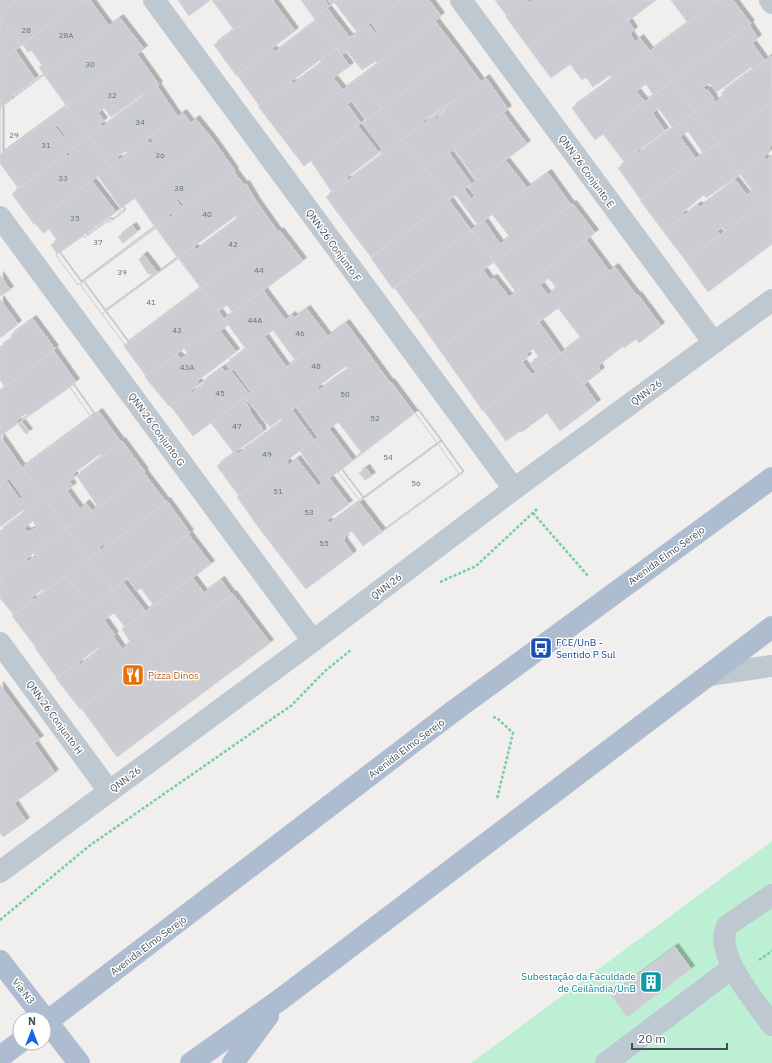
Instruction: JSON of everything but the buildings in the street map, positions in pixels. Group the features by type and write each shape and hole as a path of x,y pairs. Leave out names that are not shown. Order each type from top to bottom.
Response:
{"main road":[{"name":"Avenida Elmo Serejo","path":"52,1018 451,713 772,478"},
{"path":"191,1063 281,999 772,627"},
{"name":"Via N3","path":"0,961 37,1011"},
{"path":"233,1063 281,999"},
{"name":"Via N3","path":"52,1030 79,1063"},
{"path":"0,1057 12,1048"}],"street":[{"name":"QNN 26 Conjunto F","path":"154,0 514,489"},
{"name":"QNN 26 Conjunto E","path":"461,0 714,342"},
{"name":"QNN 26 Conjunto G","path":"0,217 313,641"},
{"name":"QNN 26","path":"0,872 313,641 514,489 772,300"},
{"name":"QNN 26 Conjunto H","path":"0,643 109,791"},
{"path":"710,675 772,666"},
{"path":"772,895 726,928 725,944 732,968 772,1025"},
{"path":"606,1063 732,968"}],"path":[{"path":"533,513 586,574"},
{"path":"451,713 497,718 513,733 486,843"}],"green space":[{"path":"772,841 772,1063 471,1063"}],"place":[{"name":"FCE/UnB - Sentido P Sul","path":"541,648"},
{"name":"Pizza Dinos","path":"133,675"},
{"name":"Subestação da Faculdade de Ceilândia/UnB","path":"651,982"}]}
